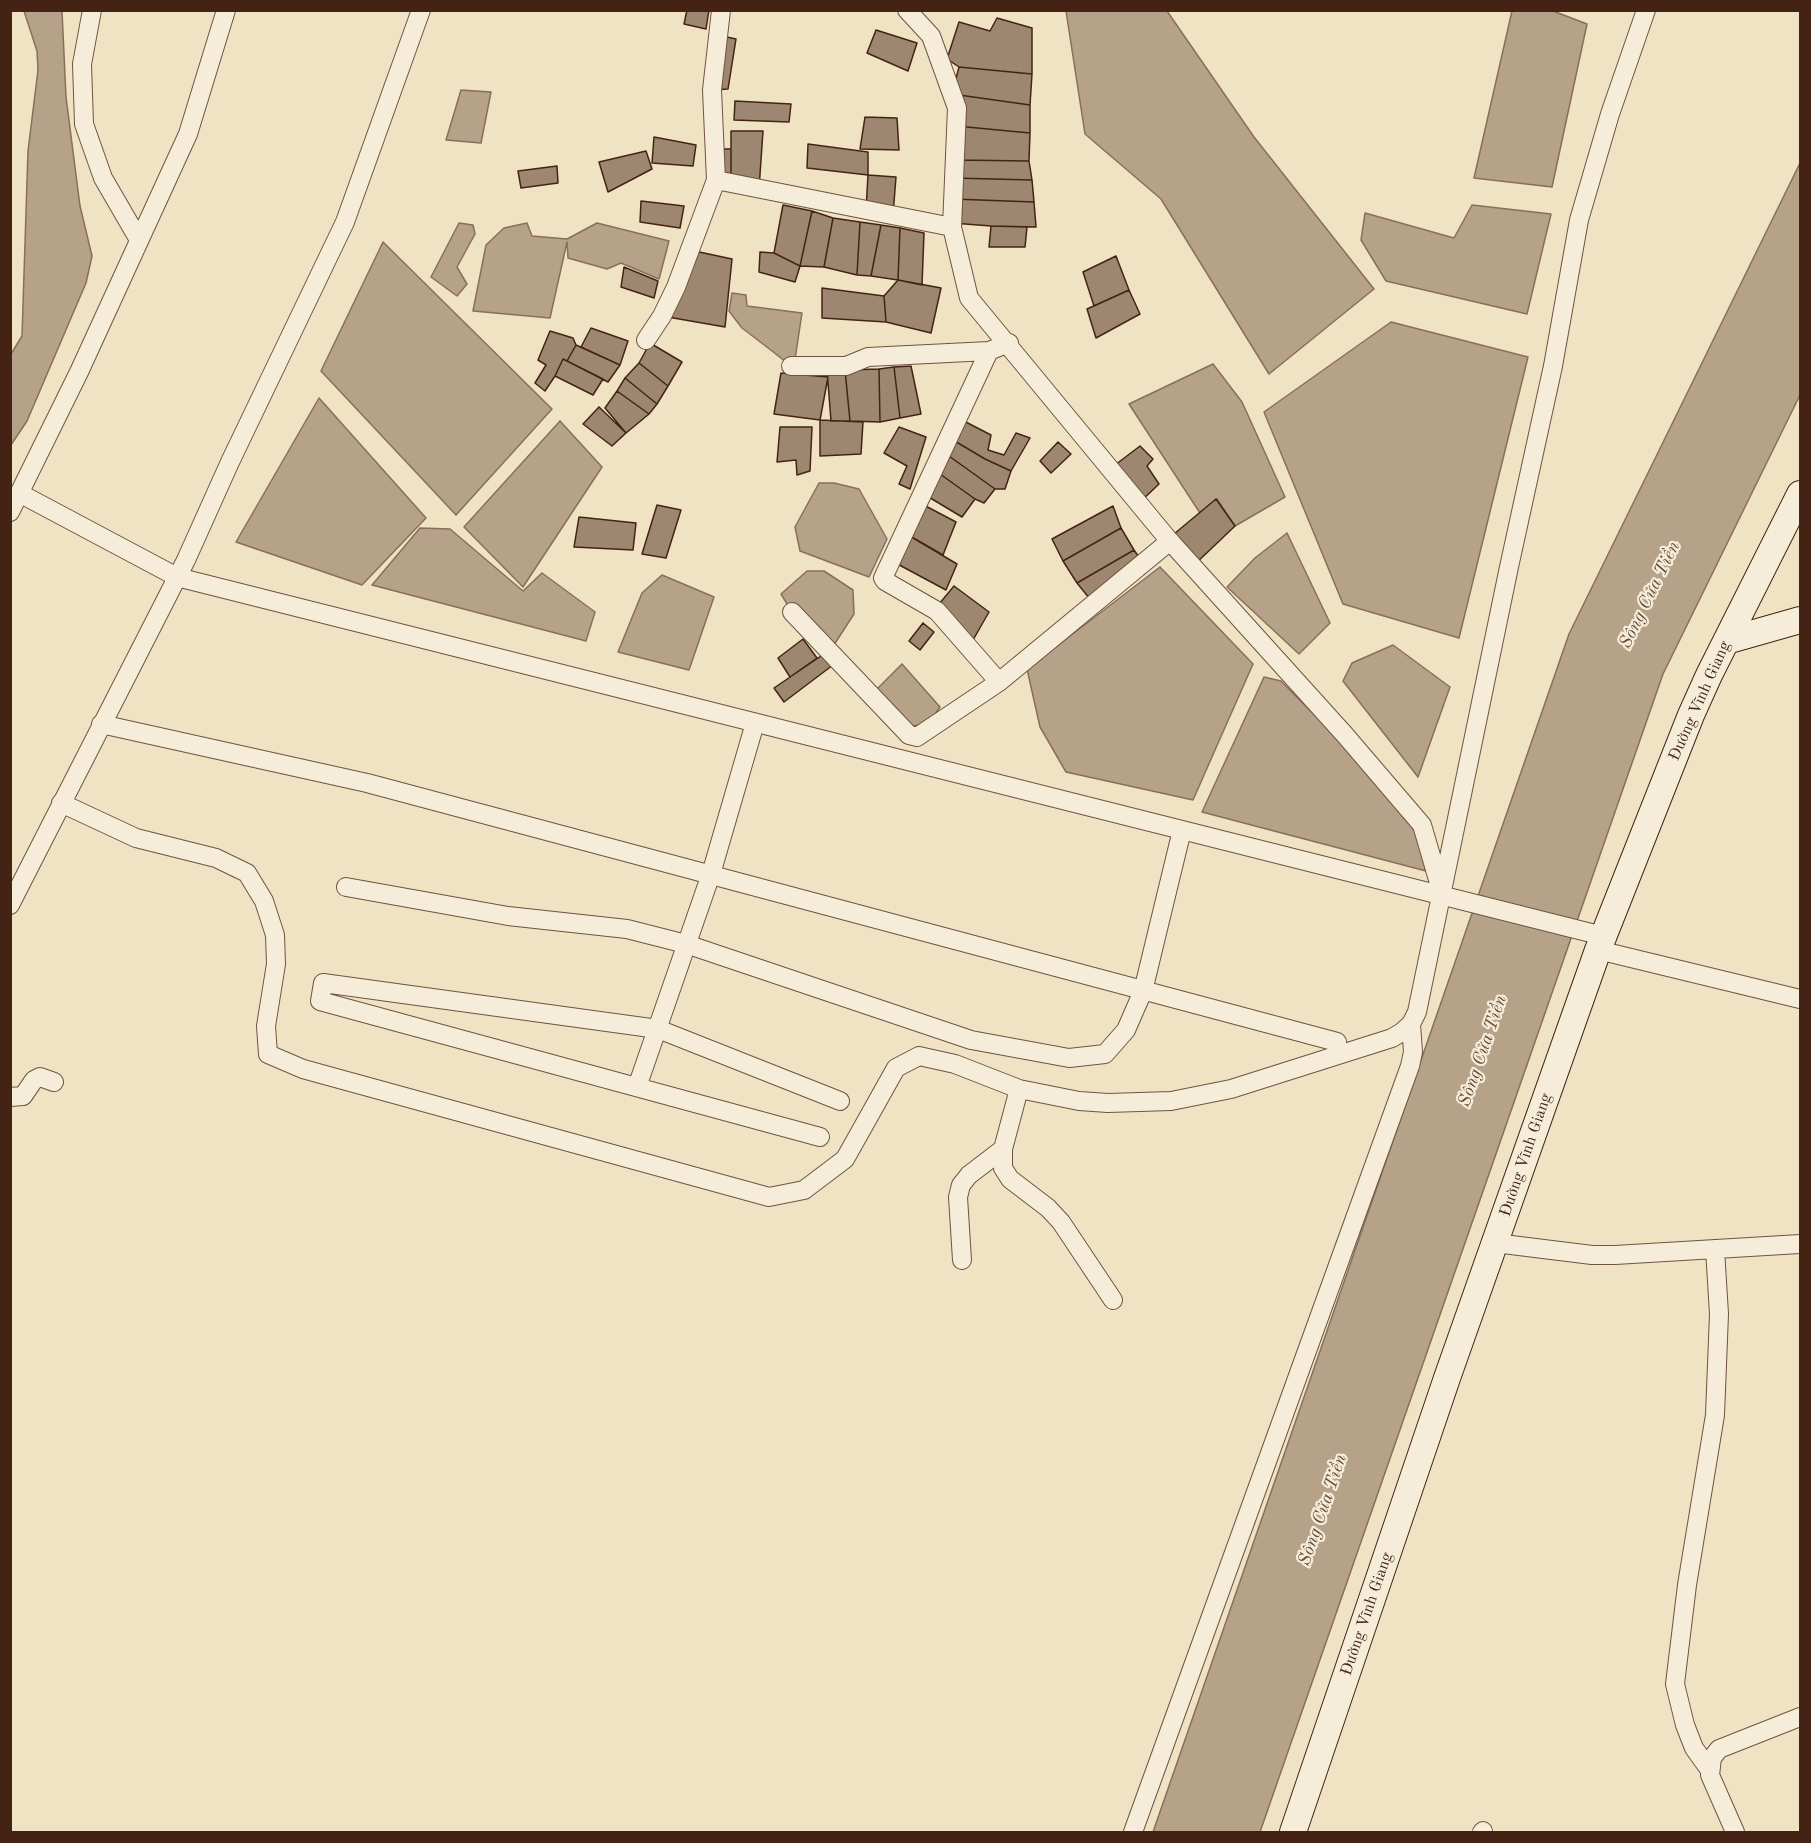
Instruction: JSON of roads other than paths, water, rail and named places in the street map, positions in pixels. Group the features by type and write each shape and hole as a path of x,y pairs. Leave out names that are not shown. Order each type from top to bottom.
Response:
{"street":[{"path":"92,10 82,64 84,124 103,178 139,240"},
{"path":"10,512 21,494 188,134 226,10"},
{"path":"10,904 177,577 345,222 421,10"},
{"path":"646,340 662,316 676,287 716,180 712,90 721,10"},
{"path":"907,10 931,36 957,108 952,227 969,298 1009,343 1170,541 1345,735 1422,825 1442,895"},
{"path":"61,803 136,838 216,858 247,873 264,901 275,935 276,964 266,1026 268,1054 303,1069 769,1197 804,1190 845,1159 896,1068 919,1056 955,1064 1020,1089 1095,1103 1171,1101 1231,1089 1392,1038 1411,1024 1417,1012 1553,366 1579,220 1610,114 1646,10"},
{"path":"716,180 952,227"},
{"path":"791,366 846,366 868,357 989,351 1009,343"},
{"path":"989,351 883,578 937,611 999,682"},
{"path":"21,494 177,577 1578,930 1601,943 1800,999"},
{"name":"Đường Vĩnh Giang","path":"1298,1831 1495,1243 1601,943 1691,716 1800,494"},
{"path":"792,612 909,735 914,737 999,682 1170,541"},
{"path":"1726,641 1800,620"},
{"path":"637,1087 711,874 755,723"},
{"path":"101,724 367,783 1337,1042"},
{"path":"346,887 508,916 627,929 686,944 970,1040 1069,1058 1105,1054 1126,1030 1143,991 1182,830"},
{"path":"820,1137 320,1001 324,983 658,1029 840,1101"},
{"path":"1133,1833 1410,1066 1413,1052 1411,1024"},
{"path":"10,1097 23,1096 34,1080 40,1077 54,1082"},
{"path":"1020,1089 1003,1149 1002,1156 1006,1174 1047,1208 1060,1222 1113,1300"},
{"path":"962,1260 958,1197 961,1185 969,1175 1003,1149"},
{"path":"1495,1243 1615,1256 1800,1244"},
{"path":"1709,1769 1694,1748 1685,1725 1675,1684 1687,1585 1715,1415 1719,1314 1715,1249"},
{"path":"1735,1833 1710,1775 1712,1758 1719,1749 1800,1717"}],"water":[{"path":"24,11 62,11 66,97 80,206 92,256 86,283 27,421 11,445 11,354 22,336 28,151 38,70 37,51"},
{"path":"1066,11 1167,11 1254,137 1374,289 1269,374 1161,199 1085,134"},
{"path":"1512,11 1553,11 1587,24 1552,187 1474,178"},
{"path":"461,90 491,92 481,143 446,140"},
{"name":"Sông Cửa Tiền","path":"1800,163 1800,395 1663,674 1260,1832 1153,1832 1569,634"},
{"path":"1472,205 1551,214 1527,314 1386,281 1361,240 1365,213 1454,238"},
{"path":"459,223 473,225 475,234 457,267 467,284 457,296 431,277"},
{"path":"527,223 532,236 567,239 597,223 669,241 659,279 621,263 607,269 568,258 567,242 550,318 473,311 486,245 504,228"},
{"path":"383,242 552,409 456,515 321,371"},
{"path":"732,293 746,295 747,306 802,313 794,366 742,328 729,311"},
{"path":"1391,322 1528,357 1459,638 1343,604 1264,412"},
{"path":"1213,364 1242,402 1285,497 1235,526 1217,499 1200,513 1129,404"},
{"path":"319,398 426,518 362,585 236,542"},
{"path":"560,421 602,467 523,587 464,527"},
{"path":"819,483 834,483 859,489 887,539 869,577 800,551 795,527"},
{"path":"420,528 450,529 523,591 542,573 595,612 586,641 372,585"},
{"path":"1287,533 1330,623 1299,654 1227,587 1255,558"},
{"path":"1160,567 1253,664 1193,800 1066,772 1040,727 1027,669"},
{"path":"807,571 824,571 853,590 854,614 830,651 792,612 781,594"},
{"path":"662,575 714,597 689,670 618,652 642,593"},
{"path":"1393,645 1450,687 1418,777 1343,681 1352,663"},
{"path":"902,664 940,707 929,723 913,726 874,692"},
{"path":"1264,677 1281,681 1376,777 1416,830 1426,871 1202,812"}]}
